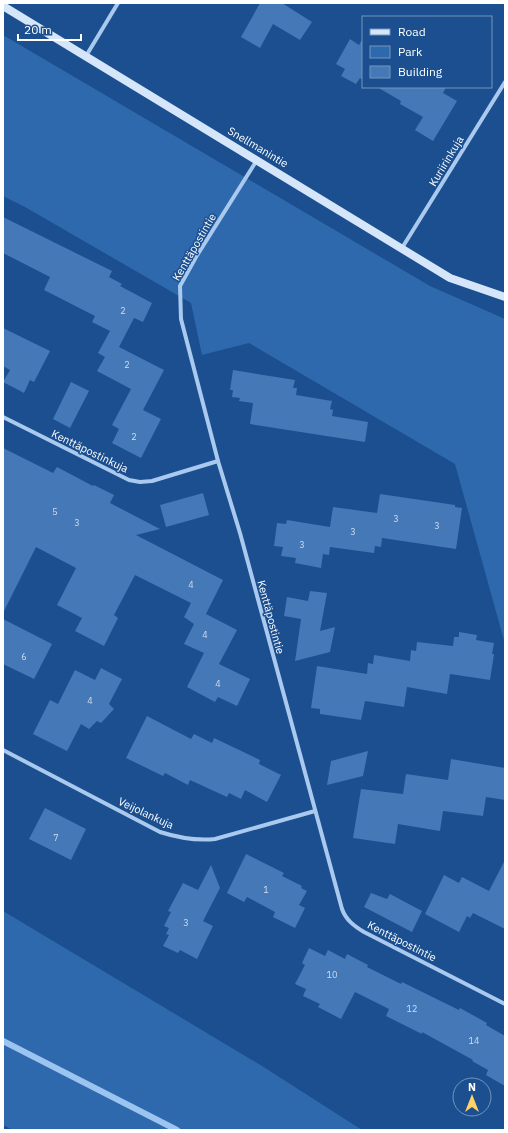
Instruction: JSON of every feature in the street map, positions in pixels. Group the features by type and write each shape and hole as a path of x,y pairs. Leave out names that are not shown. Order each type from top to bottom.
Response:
{"street":[{"path":"86,56 118,3"},
{"name":"Snellmanintie","path":"3,6 450,278 505,297"},
{"name":"Kuriirinkuja","path":"402,248 429,207 505,82"},
{"name":"Kenttäpostintie","path":"258,160 196,257 180,286 181,319 218,461 240,533 343,914 354,926 364,932 505,1004"},
{"name":"Kenttäpostinkuja","path":"3,417 129,480 140,482 152,481 218,461"},
{"name":"Veijolankuja","path":"3,750 160,832 179,838 199,841 215,839 315,811"}],"green space":[{"path":"3,35 430,286 505,319 505,644 455,464 249,343 202,355 191,303 25,207 3,196"},
{"path":"3,911 262,1066 362,1130 13,1130 3,1125"}],"building":[{"path":"260,3 282,3 312,22 300,40 273,24 260,48 241,37"},
{"path":"350,39 359,45 362,40 362,79 360,78 356,84 341,76 345,69 336,64"},
{"path":"379,88 446,88 443,93 457,101 433,141 415,130 423,117 400,104 401,101"},
{"path":"3,217 112,271 109,277 122,284 120,286 152,303 143,322 134,318 119,347 164,370 143,410 161,419 141,458 112,443 119,429 112,425 131,389 97,371 105,357 98,353 110,331 92,322 95,316 44,290 50,277 3,253"},
{"path":"3,328 50,351 34,382 30,380 24,393 3,382 10,370 3,366"},
{"path":"233,370 295,380 293,388 297,388 296,395 332,401 330,409 333,410 332,416 368,422 365,442 250,424 253,403 239,401 240,398 232,397 233,390 230,390"},
{"path":"71,382 89,391 70,428 53,419"},
{"path":"3,448 53,473 57,467 114,495 110,503 160,529 136,535 223,580 206,614 237,630 219,664 250,679 237,706 218,697 215,702 187,687 204,653 184,644 194,624 184,617 191,603 135,575 114,615 118,618 104,646 75,631 82,618 57,605 76,568 36,547 3,613"},
{"path":"203,493 209,515 166,527 160,505"},
{"path":"380,494 455,505 455,507 462,508 456,549 382,538 381,547 375,546 374,553 330,547 329,555 323,554 321,568 295,563 296,558 281,556 283,547 274,546 277,523 286,524 287,520 330,527 333,507 377,513"},
{"path":"310,591 327,593 320,631 335,627 330,652 295,661 301,619 284,616 287,597 308,601"},
{"path":"3,619 52,644 34,679 3,664"},
{"path":"459,632 477,635 476,640 494,643 490,680 450,674 447,694 407,687 404,707 365,701 361,720 320,714 320,709 311,708 317,666 367,674 368,663 373,664 374,655 410,661 411,650 416,651 417,642 453,646 454,637 459,637"},
{"path":"101,668 122,679 109,704 114,709 101,723 97,721 89,729 81,724 67,751 33,734 50,700 58,704 75,670 95,680"},
{"path":"147,716 191,739 194,734 212,743 214,738 260,760 259,764 281,775 267,802 245,790 241,799 229,793 227,797 190,780 188,785 165,773 163,776 126,758"},
{"path":"368,751 363,776 327,785 331,761"},
{"path":"451,759 505,768 505,800 486,797 483,816 443,811 440,831 398,824 395,844 353,838 361,789 403,794 406,774 448,780"},
{"path":"45,808 86,829 71,860 29,839"},
{"path":"246,854 284,873 282,876 302,886 301,888 307,891 299,905 305,908 295,928 273,917 275,912 247,897 244,902 227,893"},
{"path":"505,860 505,929 473,913 470,918 467,916 459,932 425,914 444,875 459,883 462,877 489,891"},
{"path":"211,865 220,888 203,921 213,926 197,959 180,950 178,953 163,946 169,935 166,934 169,928 164,926 171,912 168,911 183,883 198,890"},
{"path":"371,893 387,899 390,894 422,911 412,932 364,907"},
{"path":"309,948 325,956 328,950 345,959 347,954 368,965 367,967 401,984 402,982 459,1010 460,1008 487,1023 486,1025 505,1036 505,1086 492,1078 492,1077 486,1075 488,1070 472,1061 473,1060 422,1032 422,1034 386,1016 389,1009 355,992 341,1019 318,1007 320,1004 303,996 306,989 295,984 305,965 302,963"}],"waterway":[{"path":"3,1041 177,1130"}]}
